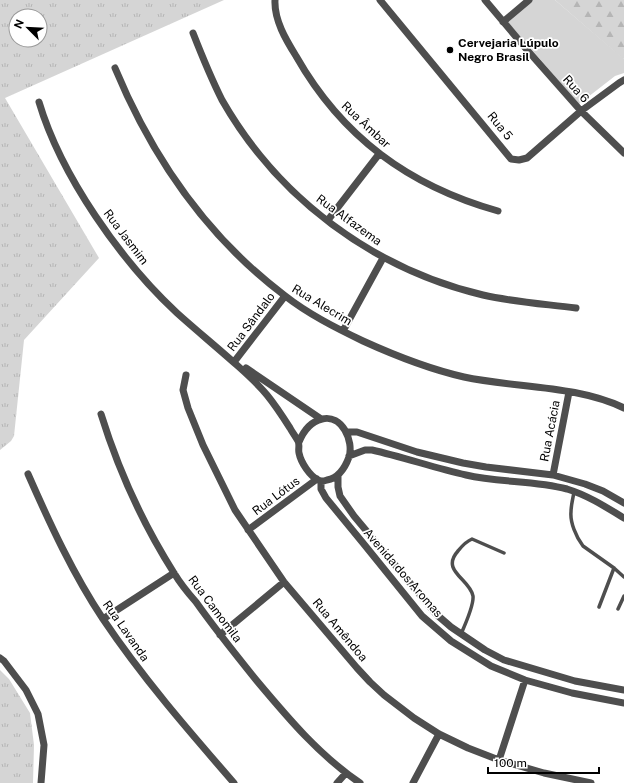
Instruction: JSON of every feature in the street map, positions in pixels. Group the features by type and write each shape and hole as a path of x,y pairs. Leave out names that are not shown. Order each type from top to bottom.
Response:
{"street":[{"name":"Rua Âmbar","path":"275,0 278,19 286,40 314,86 346,124 379,154 416,179 455,197 498,211"},
{"name":"Rua 5","path":"380,0 512,158 519,160 527,158 581,112 624,80"},
{"name":"Rua 6","path":"485,0 581,112 624,153"},
{"path":"503,22 529,0"},
{"name":"Rua Alfazema","path":"193,33 208,71 222,100 257,151 291,189 352,239 383,258 435,281 484,295 576,308"},
{"name":"Rua Alecrim","path":"115,68 128,100 142,127 159,158 174,180 212,229 257,273 285,296 343,331 408,360 436,369 488,381 569,392 592,397 624,408"},
{"name":"Rua Jasmim","path":"39,102 45,122 71,176 110,236 156,292 202,336 233,360"},
{"path":"328,220 379,154"},
{"path":"343,331 383,258"},
{"name":"Rua Sândalo","path":"233,360 285,296"},
{"path":"233,360 321,419"},
{"path":"233,360 258,384 267,395 299,442"},
{"name":"Rua Amêndoa","path":"186,375 183,390 188,408 203,445 235,510 284,582 357,668 399,707 439,734 468,748 499,760 544,773 591,783"},
{"name":"Rua Acácia","path":"553,475 569,392"},
{"name":"Rua Camomila","path":"102,414 110,444 128,486 144,519 174,573 220,635 291,722 314,745 346,773 360,783"},
{"path":"328,418 335,421 346,432 350,448 349,456 338,476 330,480 319,480 305,467 299,453 299,442 307,428 312,423 321,419 328,418"},
{"path":"346,432 357,432 417,452 463,463 553,475 603,491 624,503"},
{"path":"349,456 365,450 372,450 467,476 504,482 550,486 589,497 624,518"},
{"name":"Rua Lavanda","path":"28,474 65,553 103,619 134,663 234,783"},
{"name":"Avenida dos Aromas","path":"338,476 340,496 354,516 436,614 461,634 485,650 504,660 575,681 624,690"},
{"name":"Rua Lótus","path":"248,530 319,480"},
{"name":"Avenida dos Aromas","path":"319,480 321,489 326,498 422,616 451,641 491,666 525,680 572,693 624,703"},
{"path":"103,619 174,573"},
{"path":"220,635 284,582"},
{"path":"0,658 4,661 26,690 38,714 44,745 41,783"},
{"path":"499,760 525,680"},
{"path":"413,783 439,734"},
{"path":"337,783 346,773"}],"lane":[{"path":"574,492 570,511 579,541 583,546 624,577"},
{"path":"461,634 473,597 471,591 454,570 452,563 455,555 466,541 472,539 504,553"},
{"path":"599,607 614,568"},
{"path":"618,609 624,596"}],"green space":[{"path":"0,0 224,0 5,98 99,258 24,340 14,436 11,441 0,450"},
{"path":"532,0 555,0 624,59 624,73 615,76 579,104 506,20"},
{"path":"555,0 624,0 624,59 622,58"},
{"path":"0,670 9,679 30,713 34,745 33,783 0,783"}],"place":[{"name":"Cervejaria Lúpulo Negro Brasil","path":"450,50"}]}
